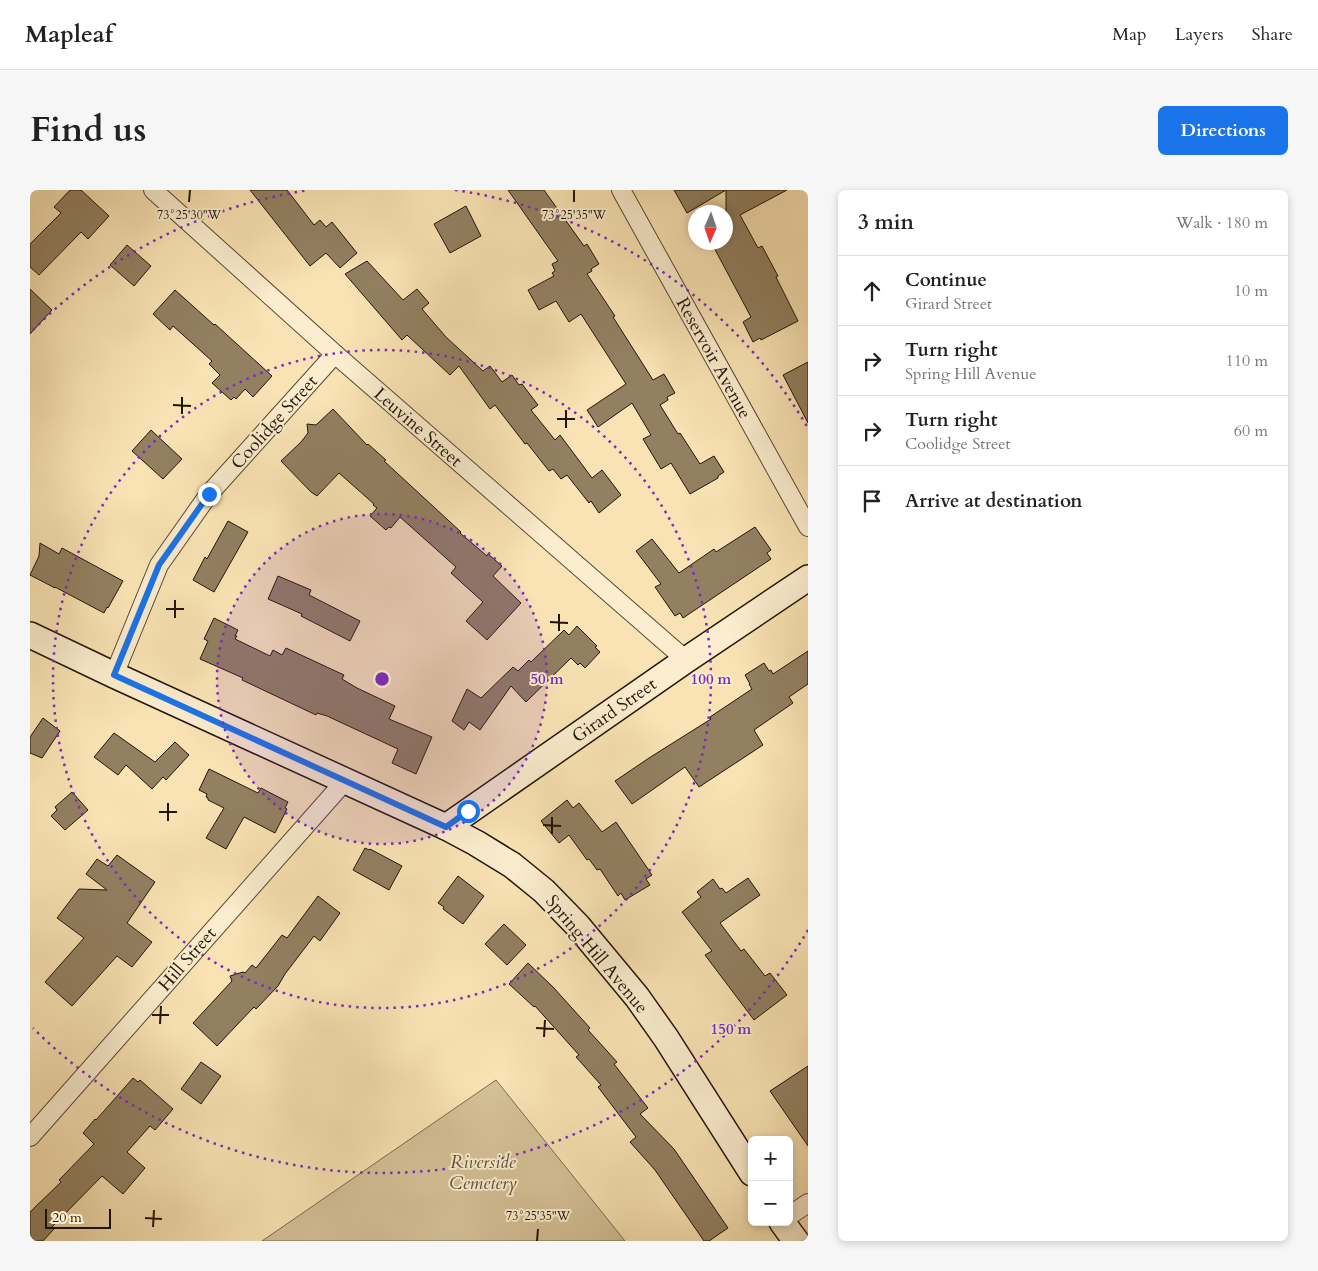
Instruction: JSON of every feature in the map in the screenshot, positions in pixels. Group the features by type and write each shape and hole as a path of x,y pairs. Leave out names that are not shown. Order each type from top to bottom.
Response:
{"street":[{"name":"Leuvine Street","path":"153,190 335,354 686,660"},
{"name":"Reservoir Avenue","path":"621,190 808,527"},
{"name":"Coolidge Street","path":"114,675 159,565 209,494 335,354"},
{"name":"Girard Street","path":"446,827 686,660 808,578"},
{"name":"Spring Hill Avenue","path":"30,634 114,675 446,827 512,865 544,891 578,926 637,997 666,1038 748,1167"},
{"name":"Hill Street","path":"30,1137 345,781"},
{"path":"793,1213 808,1203"},
{"path":"785,1226 796,1241"}],"green space":[{"name":"Riverside Cemetery","path":"496,1080 625,1241 262,1241"}],"building":[{"path":"70,190 81,190 109,216 88,239 81,232 39,275 30,267 30,244 61,213 54,207"},
{"path":"250,190 287,190 314,225 320,220 326,227 332,222 357,253 340,268 326,253 310,266"},
{"path":"508,190 544,190 584,246 587,244 599,264 587,274 615,316 613,317 653,380 664,374 675,393 667,397 668,400 660,405 700,464 714,456 724,472 718,478 690,494 671,463 661,469 643,439 651,435 632,403 598,427 587,410 626,384 581,314 569,322 556,301 539,310 528,290 554,276 552,273 555,271 552,264 558,261"},
{"path":"674,190 726,190 701,205 688,205 687,213"},
{"path":"726,190 787,190 740,215 758,248 762,246 798,321 761,340 760,338 753,342 743,322 751,317 715,250 733,250 733,205 726,205"},
{"path":"466,206 481,236 450,253 434,224"},
{"path":"127,245 151,266 134,286 110,265"},
{"path":"367,261 403,300 417,289 429,303 422,309 446,337 483,371 490,366 502,382 512,375 519,385 522,384 538,405 531,410 555,440 560,435 592,478 602,470 621,495 599,513 591,501 589,503 567,475 561,479 553,469 549,471 495,405 490,409 459,366 450,375 407,335 402,340 345,274"},
{"path":"30,289 52,310 30,334"},
{"path":"175,290 272,376 253,397 245,389 236,399 234,397 231,400 212,383 220,375 209,364 212,361 173,326 170,330 153,314"},
{"path":"808,362 808,423 783,375"},
{"path":"333,409 367,445 386,460 384,461 460,533 502,566 493,576 521,603 487,640 466,621 483,602 451,573 456,567 400,517 391,528 389,527 386,530 370,516 377,508 374,504 339,473 317,496 281,461 308,433 307,424 316,425"},
{"path":"151,430 182,459 163,479 132,451"},
{"path":"228,521 248,532 214,592 193,580"},
{"path":"755,527 771,550 767,553 771,559 683,618 680,613 675,616 655,587 661,584 636,551 652,539 679,573 714,549 716,552"},
{"path":"40,543 59,554 62,548 123,581 104,613 30,575 39,556"},
{"path":"278,576 311,590 309,595 360,621 350,641 301,616 302,614 268,599"},
{"path":"214,618 238,630 235,639 270,656 273,650 282,655 286,648 344,675 342,679 395,706 389,719 432,737 416,774 392,763 398,749 327,716 317,713 316,715 242,680 243,678 200,659 208,641 204,639"},
{"path":"577,626 597,646 595,647 600,652 585,668 580,663 578,665 571,658 526,702 511,686 480,730 469,722 464,730 452,721 467,689 481,698 513,667 518,671 529,660 531,662 564,630 569,635"},
{"path":"808,651 808,684 789,697 793,703 754,730 763,745 699,787 685,767 632,804 615,781 711,719 710,717 752,689 745,675 764,663 773,674"},
{"path":"43,718 60,731 42,758 30,753 30,737"},
{"path":"114,733 155,762 175,742 189,755 166,780 163,777 152,789 126,765 118,775 94,757"},
{"path":"209,769 258,793 261,788 288,802 285,808 287,809 275,833 244,817 226,849 206,838 224,808 208,800 207,794 199,790"},
{"path":"72,792 88,810 65,830 51,816 57,810 55,807"},
{"path":"567,800 573,808 579,803 602,832 616,822 652,875 646,879 650,885 625,900 621,893 618,896 600,869 597,870 589,859 587,860 569,835 559,843 541,821"},
{"path":"365,848 402,866 389,890 353,870"},
{"path":"117,855 155,882 127,923 152,942 132,967 117,956 72,1006 45,982 84,938 57,918 79,889 107,890 86,874 97,859 108,866"},
{"path":"458,876 484,896 463,924 438,903"},
{"path":"748,878 760,895 720,923 741,951 744,949 765,976 770,973 787,995 754,1020 705,955 712,951 682,912 701,897 697,892 713,879 720,889 722,888 726,893"},
{"path":"318,896 340,913 320,941 314,936 278,986 256,1009 254,1007 217,1046 193,1023 232,981 230,976 245,973 252,965 256,968 282,935 287,938"},
{"path":"504,924 526,945 507,965 485,944"},
{"path":"528,963 553,987 590,1028 588,1030 617,1062 614,1064 648,1108 640,1114 674,1149 728,1228 709,1241 704,1241 655,1170 630,1142 636,1137 598,1087 601,1085 576,1057 579,1055 535,1006 509,984"},
{"path":"201,1062 221,1076 201,1104 181,1089"},
{"path":"808,1066 808,1146 770,1091"},
{"path":"133,1078 138,1082 140,1080 173,1109 155,1130 150,1126 127,1152 145,1168 123,1194 102,1176 52,1227 54,1229 43,1241 30,1241 30,1212 61,1182 59,1180 94,1144 83,1133"}],"route":[{"path":"209,494 159,565 114,675 446,827 468,811"}]}
